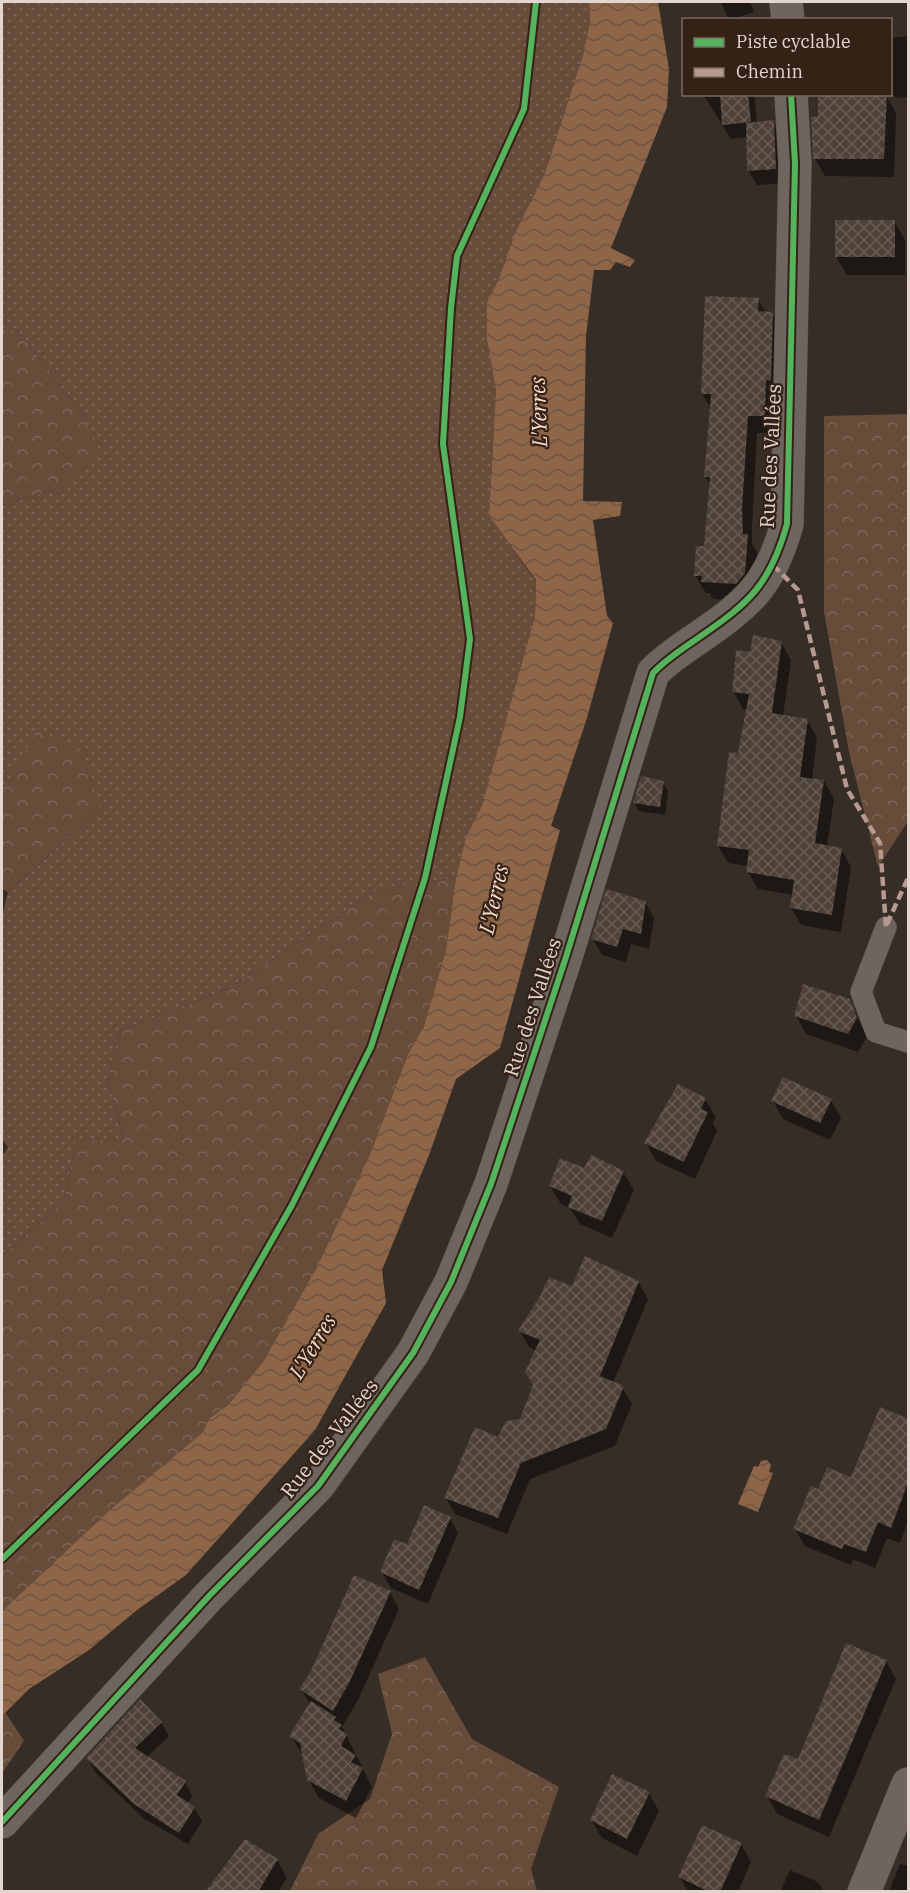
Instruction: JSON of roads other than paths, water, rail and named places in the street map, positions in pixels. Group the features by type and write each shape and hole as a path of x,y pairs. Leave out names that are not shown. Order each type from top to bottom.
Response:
{"street":[{"path":"786,2 788,18"},
{"name":"Rue des Vallées","path":"2,1822 209,1596 318,1486 413,1353 451,1282 491,1184 567,957 653,673 664,662 738,611 763,582 780,549 787,524 795,164 791,96"},
{"path":"864,1892 909,1784"}],"lane":[{"path":"886,927 861,992 876,1032 909,1042"}],"water":[{"name":"L'Yerres","path":"589,2 658,2 669,69 667,107 611,248 635,260 630,267 616,262 610,270 594,270 586,336 583,501 622,502 620,516 593,520 607,616 613,623 587,718 551,826 560,830 500,1048 456,1079 429,1155 382,1270 386,1303 315,1430 186,1575 137,1610 89,1650 29,1689 2,1716 2,1611 111,1509 202,1433 210,1418 228,1405 263,1362 317,1267 369,1157 408,1054 424,1026 446,950 456,878 466,837 482,805 535,616 536,580 489,516 496,390 487,340 487,302 499,279 515,233 545,173 583,55 590,21"},
{"path":"767,1460 771,1465 769,1472 773,1473 758,1512 738,1504 754,1466 758,1467 761,1461"}]}
